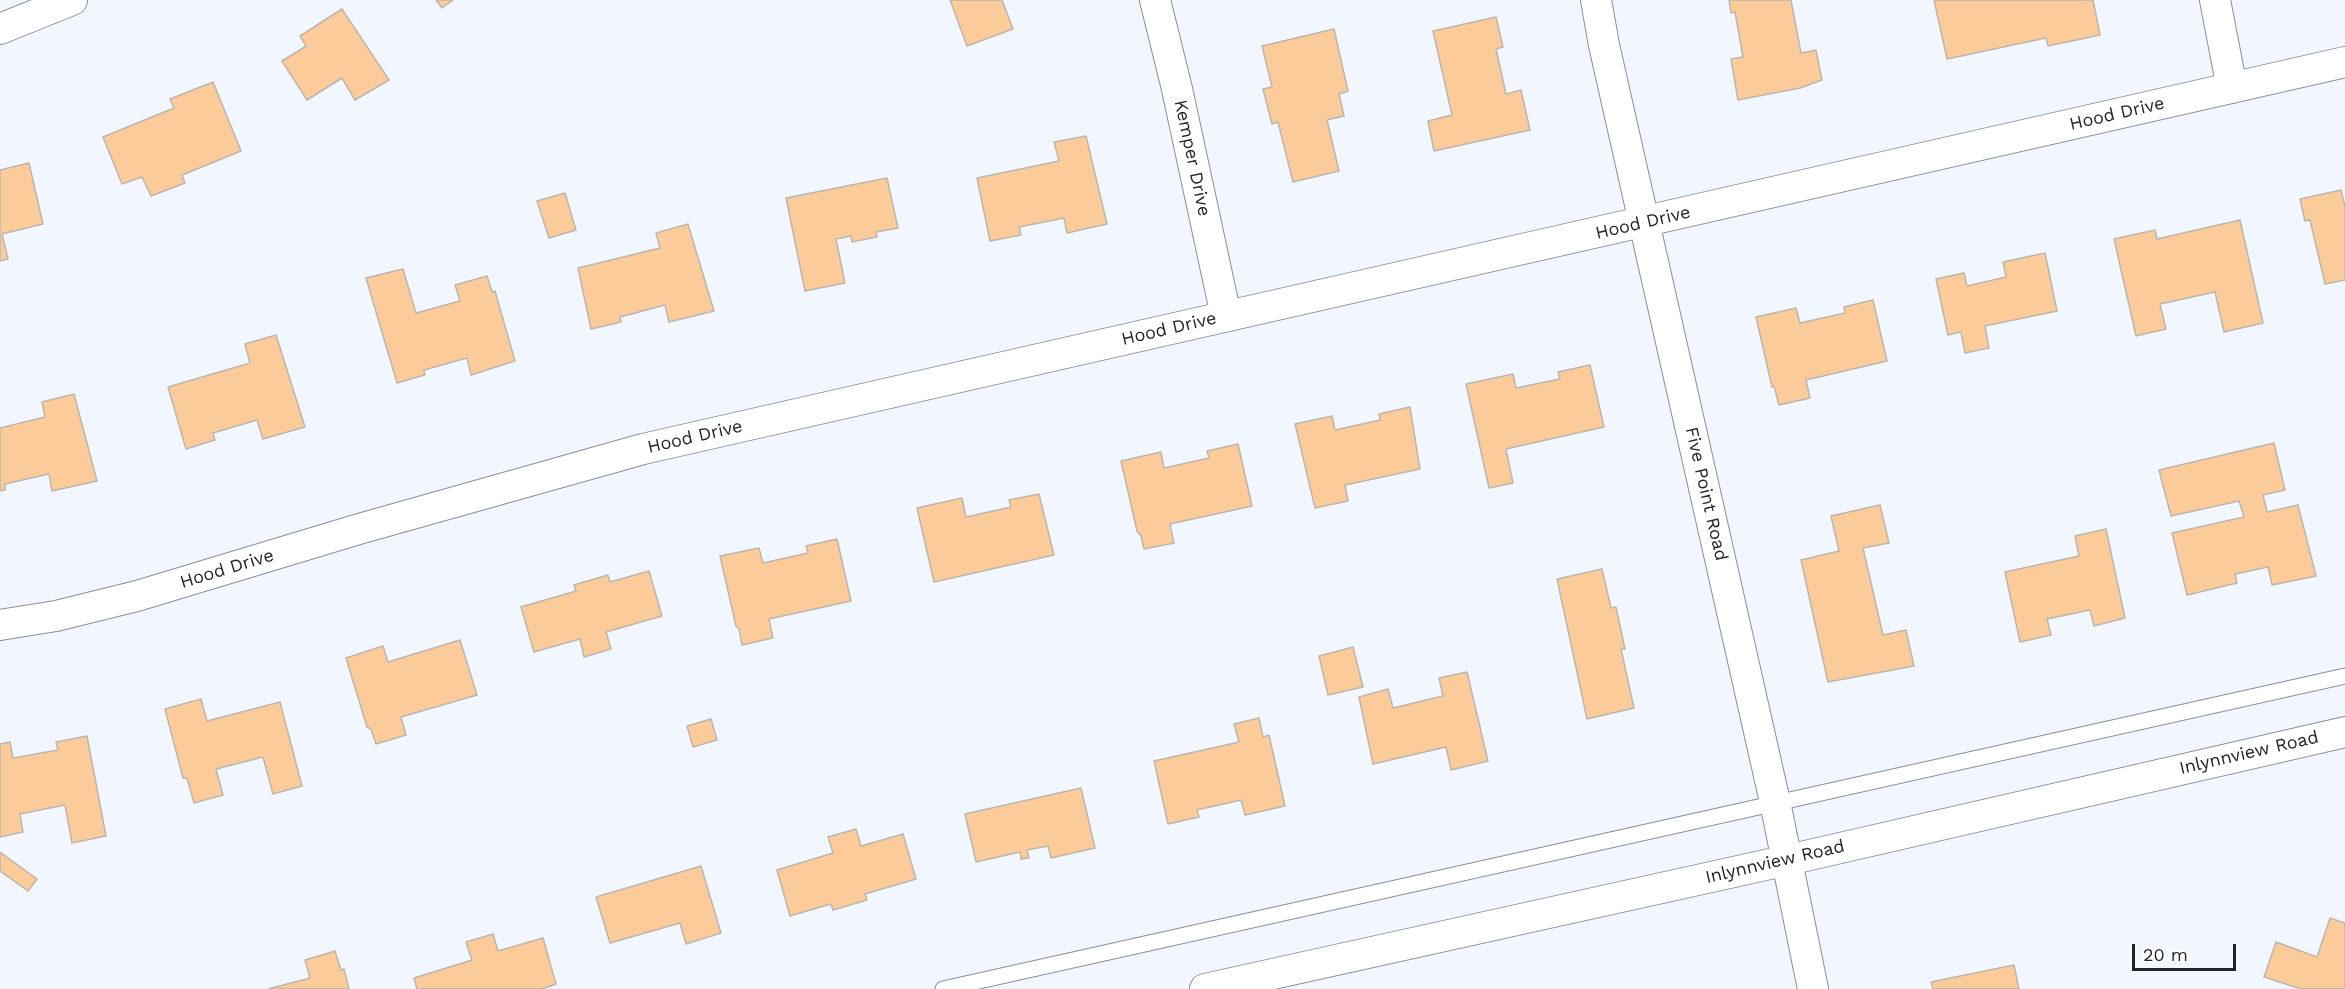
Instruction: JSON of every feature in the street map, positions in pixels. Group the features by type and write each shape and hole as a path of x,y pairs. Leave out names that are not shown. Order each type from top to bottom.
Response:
{"street":[{"path":"0,29 72,0"},
{"name":"Kemper Drive","path":"1155,0 1177,89 1226,316"},
{"name":"Five Point Road","path":"1596,0 1604,45 1788,860 1813,989"},
{"path":"2215,0 2232,88"},
{"name":"Hood Drive","path":"0,625 56,616 137,596 359,529 643,449 2345,62"},
{"name":"Inlynnview Road","path":"1205,989 1788,860 2345,732"}],"lane":[{"path":"943,989 2345,676"}],"building":[{"path":"436,0 453,0 442,8"},
{"path":"950,0 1002,0 1013,29 967,46"},
{"path":"1729,0 1791,0 1801,53 1816,50 1822,80 1800,88 1738,100 1731,59 1743,57 1735,12 1731,13"},
{"path":"1934,0 2093,0 2100,35 2048,46 2046,38 1947,59"},
{"path":"342,9 389,80 355,100 342,78 307,100 282,61 306,46 300,36"},
{"path":"1496,17 1503,47 1496,49 1506,94 1521,90 1530,130 1434,151 1428,121 1452,115 1433,31"},
{"path":"1334,29 1348,91 1339,94 1344,116 1327,120 1339,171 1293,182 1278,122 1272,124 1263,89 1272,87 1262,46"},
{"path":"213,82 241,151 182,175 185,183 151,196 142,177 122,184 103,137 174,108 170,99"},
{"path":"1086,136 1107,224 1067,233 1064,218 1019,227 1021,235 990,241 977,178 1059,161 1054,142"},
{"path":"29,163 43,224 2,234 8,259 0,261 0,170"},
{"path":"887,178 898,228 876,232 877,237 852,242 851,236 836,239 845,283 805,291 786,198"},
{"path":"2341,190 2345,206 2345,280 2325,284 2310,220 2305,221 2300,199"},
{"path":"565,193 576,230 549,238 537,201"},
{"path":"2240,220 2263,323 2224,332 2215,292 2160,304 2166,329 2136,336 2114,239 2155,230 2157,239"},
{"path":"688,224 714,311 669,322 665,305 620,317 621,322 591,329 578,268 660,248 656,233"},
{"path":"2045,253 2057,311 1985,326 1989,348 1965,353 1961,332 1948,335 1936,279 1964,273 1967,286 2006,277 2003,262"},
{"path":"403,269 416,313 460,301 455,285 487,276 492,292 495,291 515,361 471,375 467,358 424,370 425,375 397,383 366,278"},
{"path":"1873,300 1887,361 1806,380 1810,398 1779,405 1774,386 1772,387 1756,317 1796,308 1800,323 1845,313 1844,307"},
{"path":"276,335 305,427 263,439 257,420 213,433 215,440 186,449 168,387 250,363 245,344"},
{"path":"1590,365 1604,427 1506,449 1513,483 1489,488 1466,384 1513,374 1516,388 1560,379 1558,372"},
{"path":"74,394 97,481 52,491 49,474 5,484 5,490 0,491 0,428 45,417 42,402"},
{"path":"1410,407 1420,469 1345,485 1348,501 1315,508 1295,424 1332,416 1335,430 1380,420 1379,414"},
{"path":"2274,443 2285,490 2263,495 2267,512 2298,505 2316,576 2272,585 2268,567 2235,574 2237,583 2187,595 2172,533 2244,517 2239,501 2171,516 2159,470"},
{"path":"1238,444 1252,506 1170,524 1174,543 1144,549 1141,536 1137,531 1121,461 1161,452 1164,468 1209,458 1207,451"},
{"path":"1039,494 1054,555 934,582 917,508 962,498 966,517 1011,507 1009,500"},
{"path":"1880,505 1889,543 1863,548 1883,635 1906,630 1914,666 1828,682 1801,560 1839,551 1831,516"},
{"path":"2106,529 2125,618 2094,626 2090,610 2047,619 2051,635 2020,642 2005,572 2079,556 2075,536"},
{"path":"837,539 851,601 769,619 773,638 742,645 720,556 759,548 763,563 808,553 806,546"},
{"path":"1602,569 1611,608 1616,607 1625,649 1621,649 1634,708 1587,719 1557,579"},
{"path":"649,571 662,616 606,632 611,649 584,657 580,639 534,652 521,607 576,591 574,585 608,575 610,582"},
{"path":"460,640 477,695 401,717 406,735 376,744 371,729 367,727 346,658 383,646 388,662"},
{"path":"1353,647 1363,687 1328,695 1319,656"},
{"path":"1467,672 1488,761 1451,770 1446,747 1373,764 1359,697 1388,689 1393,708 1443,696 1439,678"},
{"path":"201,699 207,721 280,702 302,786 273,794 263,757 216,769 223,795 194,803 187,778 183,778 165,709"},
{"path":"1259,718 1263,737 1269,735 1285,806 1245,815 1241,800 1197,810 1199,817 1168,824 1154,761 1239,742 1234,724"},
{"path":"711,719 717,740 693,747 687,726"},
{"path":"87,736 106,836 72,843 65,805 20,814 23,832 0,837 0,744 10,742 13,758 58,750 56,742"},
{"path":"1081,788 1095,848 1051,858 1048,846 1027,850 1029,858 1021,859 1020,852 976,862 965,814"},
{"path":"856,829 861,846 903,834 916,879 865,894 867,900 833,910 831,904 790,916 777,870 833,853 828,837"},
{"path":"0,852 37,879 28,891 0,871"},
{"path":"701,866 721,933 686,944 680,923 610,943 596,897"},
{"path":"2330,918 2345,923 2345,989 2301,989 2264,977 2276,942 2317,957"},
{"path":"493,934 498,951 543,938 556,984 542,989 417,989 414,978 472,960 466,942"},
{"path":"335,951 341,970 344,969 349,989 268,989 310,978 305,960"},
{"path":"2014,965 2019,989 1933,989 1931,982"}]}
